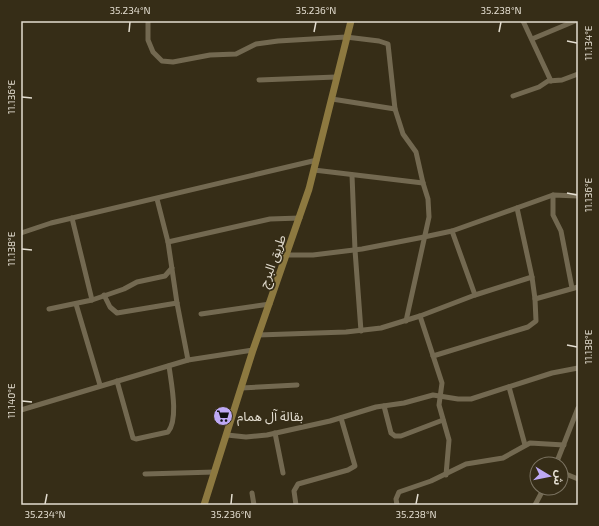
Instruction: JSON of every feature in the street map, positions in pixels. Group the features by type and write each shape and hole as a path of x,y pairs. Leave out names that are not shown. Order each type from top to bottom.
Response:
{"street":[{"path":"148,21 148,40 153,52 162,61 173,62 210,54 236,54 256,44 270,42 346,37 379,41 388,44 395,109 403,134 415,149 430,212 406,321"},
{"name":"طريق البرج","path":"204,505 258,335 300,218 317,160 336,77 351,21"},
{"path":"523,21 551,81"},
{"path":"532,39 575,21"},
{"path":"513,96 551,81 562,80 578,74"},
{"path":"259,80 336,77"},
{"path":"332,99 395,109"},
{"path":"21,233 72,218 317,160"},
{"path":"314,170 422,183"},
{"path":"352,175 355,250 361,331"},
{"path":"287,255 313,255 355,250 424,237 452,230 553,195 578,196"},
{"path":"553,195 553,215 561,231 572,288"},
{"path":"157,199 168,242 176,303 188,360"},
{"path":"433,356 533,324 536,317 532,277 516,208"},
{"path":"72,218 92,300"},
{"path":"168,242 270,218 300,218"},
{"path":"452,230 475,295"},
{"path":"49,309 92,300 124,289 137,282 166,276 172,268"},
{"path":"258,335 361,331 381,328 406,321 475,295 532,277"},
{"path":"535,299 578,287"},
{"path":"104,295 110,307 117,313 176,303"},
{"path":"76,304 100,385"},
{"path":"201,314 270,304"},
{"path":"420,316 442,383 439,405 448,440 446,474"},
{"path":"21,410 100,385 188,360 253,350"},
{"path":"117,381 133,438 136,439 168,432 170,429 173,409 169,366"},
{"path":"227,436 246,437 275,433 341,418 384,406 404,404 433,395 440,395 458,400 471,399 552,373 578,368"},
{"path":"241,388 297,385"},
{"path":"509,387 525,445"},
{"path":"384,406 391,433 395,436 401,436 443,420"},
{"path":"559,456 578,408"},
{"path":"296,505 294,490 298,484 348,470 355,466 341,418"},
{"path":"275,433 283,473"},
{"path":"397,505 396,499 399,492 446,474 466,464 503,458 514,453 525,445 539,442 564,445"},
{"path":"145,474 215,472"},
{"path":"252,494 254,505"},
{"path":"535,505 540,496"}],"place":[{"name":"بقالة آل همام","path":"223,416"}]}
